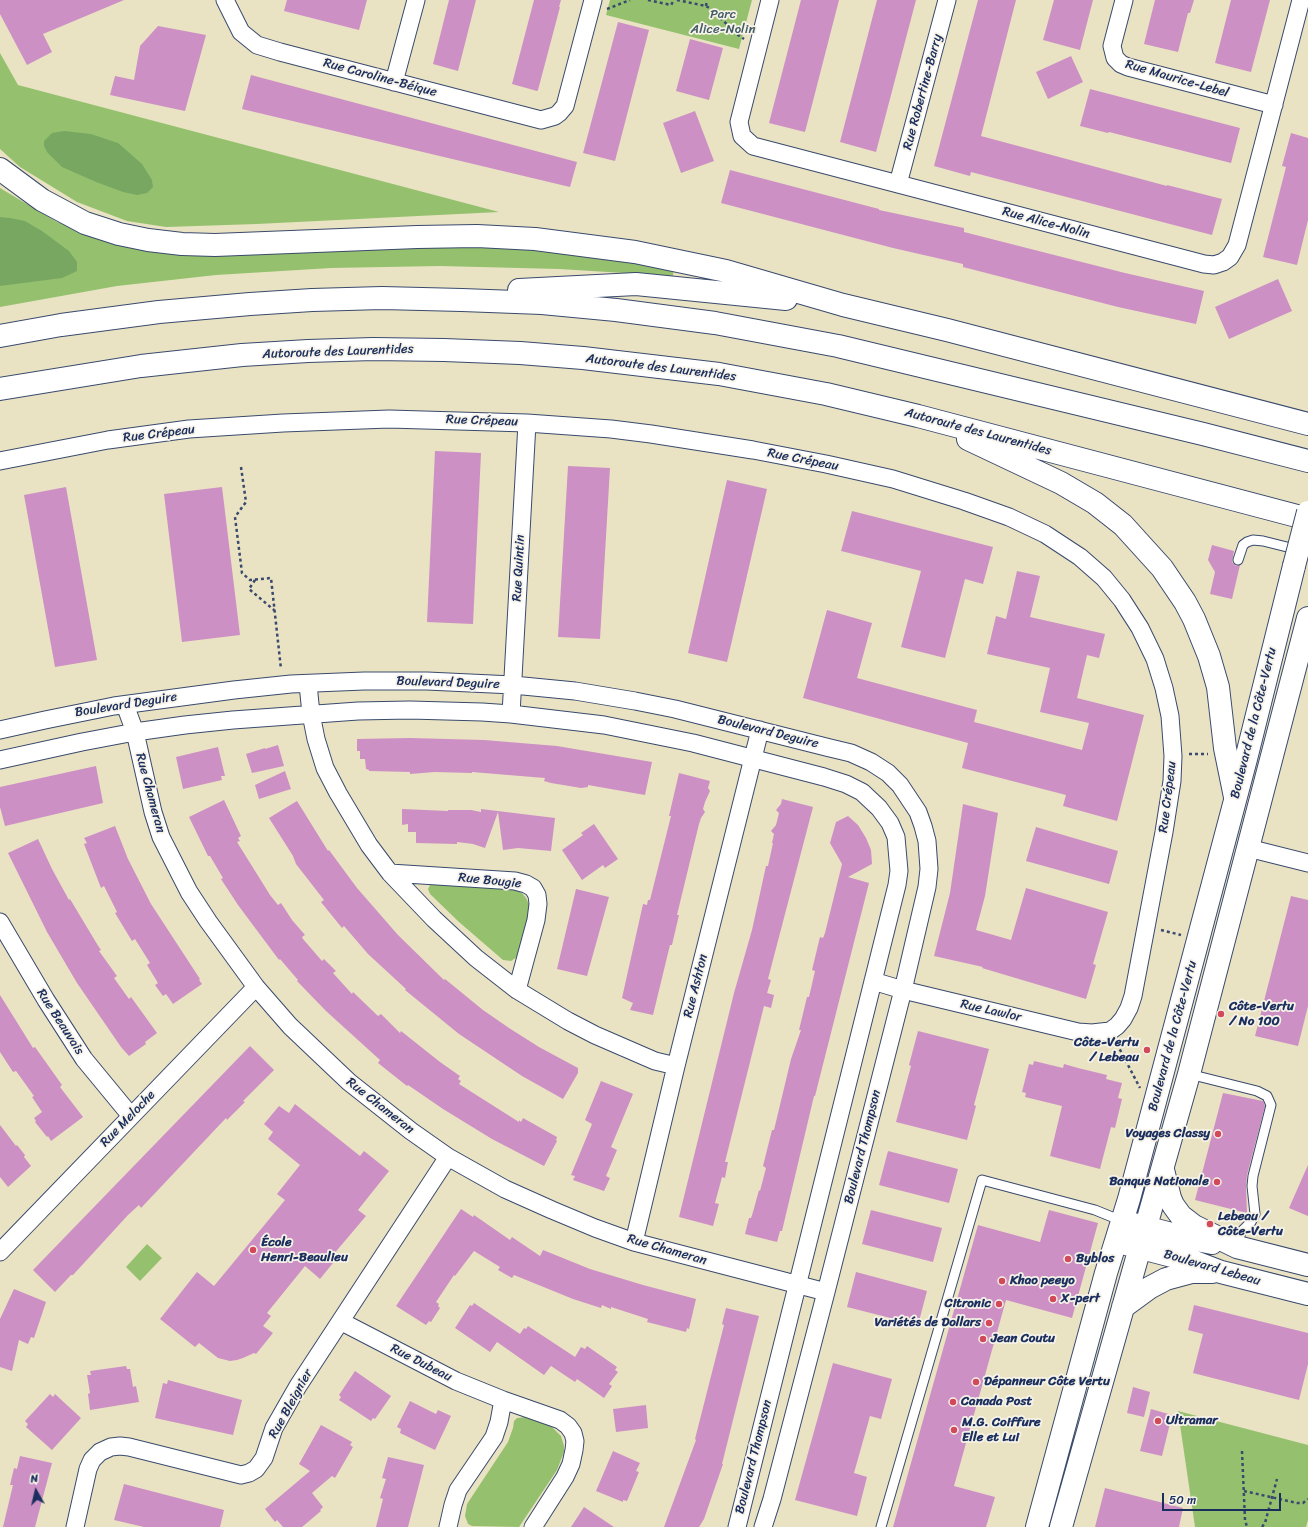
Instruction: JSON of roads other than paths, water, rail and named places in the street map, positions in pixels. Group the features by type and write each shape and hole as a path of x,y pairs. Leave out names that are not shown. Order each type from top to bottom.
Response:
{"main road":[{"path":"0,169 42,200 85,223 119,234 148,240 199,245 451,236 535,239 608,248 688,262 726,271 843,305 947,330 1308,424"},
{"path":"0,336 61,325 159,312 250,304 636,284 843,305"},
{"path":"341,299 422,298 542,303 715,322 798,337 877,355 1308,461"},
{"name":"Autoroute des Laurentides","path":"0,389 141,366 235,356 339,350 438,350 551,355 692,370 796,388 918,416 1308,519"},
{"path":"918,416 1061,482 1078,492 1123,525 1162,568 1185,602 1194,619 1209,656 1218,687 1225,748 1235,797"},
{"name":"Boulevard de la Côte-Vertu","path":"1037,1527 1106,1273 1156,1098 1235,797 1301,559 1308,512"},
{"name":"Boulevard de la Côte-Vertu","path":"1061,1527 1189,1074 1308,618"},
{"path":"1163,1168 1170,1198 1181,1216 1194,1226 1237,1247 1308,1265"},
{"name":"Boulevard Lebeau","path":"1119,1231 1143,1238 1195,1262 1221,1272 1308,1294"},
{"name":"Boulevard Lebeau","path":"1143,1238 1187,1238 1237,1247"},
{"path":"1123,1307 1149,1288 1166,1279 1192,1272 1221,1272"}],"street":[{"name":"Rue Caroline-Béique","path":"225,0 241,32 257,45 394,82 535,118 546,119 557,115 567,101 599,5"},
{"name":"Rue Alice-Nolin","path":"770,0 738,122 742,136 748,143 757,148 1204,264 1218,264 1230,257 1237,245 1301,0"},
{"name":"Rue Robertine-Barry","path":"898,184 947,0"},
{"name":"Rue Maurice-Lebel","path":"1124,0 1112,46 1115,58 1120,64 1274,105"},
{"path":"394,82 413,2"},
{"name":"Rue Crépeau","path":"0,460 108,440 188,429 283,422 389,419 527,423 611,429 679,438 826,464 893,479 964,501 1009,517 1045,534 1080,557 1104,578 1122,600 1133,617 1155,659 1164,688 1170,716 1174,756 1172,782 1164,832 1133,996 1129,1008 1113,1035"},
{"name":"Rue Quintin","path":"511,714 527,423"},
{"name":"Boulevard Deguire","path":"0,730 125,705 234,690 291,684 427,681 513,685 575,691 634,700 851,753 871,762 888,773"},
{"path":"308,684 311,714 316,739 326,768 338,793 369,845 390,873 434,919 476,958 518,990 568,1021 595,1035 655,1061 676,1066"},
{"name":"Rue Chameran","path":"125,705 135,732 153,812 161,837 189,892 256,987 290,1026 349,1082 411,1131 448,1157 505,1188 552,1210 634,1242 826,1292"},
{"path":"0,760 135,732 219,721 311,714 410,710 511,714 604,725 641,731 754,758"},
{"name":"Rue Ashton","path":"634,1242 676,1066 760,730"},
{"name":"Boulevard Thompson","path":"737,1527 897,885 899,871 896,837 890,823 879,808 862,792 846,784 754,758"},
{"name":"Boulevard Thompson","path":"763,1527 772,1499 826,1292 903,990 926,887 929,863 927,840 918,812 900,786 888,773"},
{"path":"1248,848 1308,863"},
{"name":"Rue Bougie","path":"390,873 515,881 533,888 537,895 538,904 536,920 518,990"},
{"name":"Rue Beauvais","path":"0,922 42,994 80,1052 130,1116"},
{"name":"Rue Lawlor","path":"873,981 903,990 1078,1032 1113,1035"},
{"name":"Rue Meloche","path":"2,1246 256,987"},
{"name":"Rue Bleignier","path":"74,1527 88,1469 92,1460 100,1452 111,1448 120,1446 129,1447 241,1475 249,1474 256,1470 264,1458 274,1428 286,1406 448,1157"},
{"name":"Rue Dubeau","path":"342,1322 456,1380 503,1400 560,1420 568,1426 573,1433 575,1441 574,1450 565,1477 533,1527"},
{"path":"448,1527 458,1490 494,1437 499,1422 503,1400"}],"lane":[{"path":"1238,560 1243,545 1253,540 1263,541 1301,559"},
{"path":"1189,1074 1257,1091 1267,1096 1271,1105 1253,1176 1252,1186 1255,1214 1251,1222 1241,1232 1237,1247"},
{"path":"881,1527 982,1180 1095,1210 1119,1231"}],"place":[{"name":"Côte-Vertu / No 100","path":"1221,1014"},
{"name":"Côte-Vertu / Lebeau","path":"1147,1050"},
{"name":"Voyages Classy","path":"1218,1134"},
{"name":"Banque Nationale","path":"1217,1182"},
{"name":"Lebeau / Côte-Vertu","path":"1210,1224"},
{"name":"École Henri-Beaulieu","path":"253,1250"},
{"name":"Byblos","path":"1068,1259"},
{"name":"Khao peeyo","path":"1002,1281"},
{"name":"X-pert","path":"1053,1299"},
{"name":"Citronic","path":"999,1304"},
{"name":"Variétés de Dollars","path":"989,1323"},
{"name":"Jean Coutu","path":"983,1339"},
{"name":"Dépanneur Côte Vertu","path":"976,1382"},
{"name":"Canada Post","path":"953,1402"},
{"name":"Ultramar","path":"1158,1421"},
{"name":"M.G. Coiffure Elle et Lui","path":"954,1430"}],"park label":[{"name":"Parc Alice-Nolin","path":"723,22"}]}
